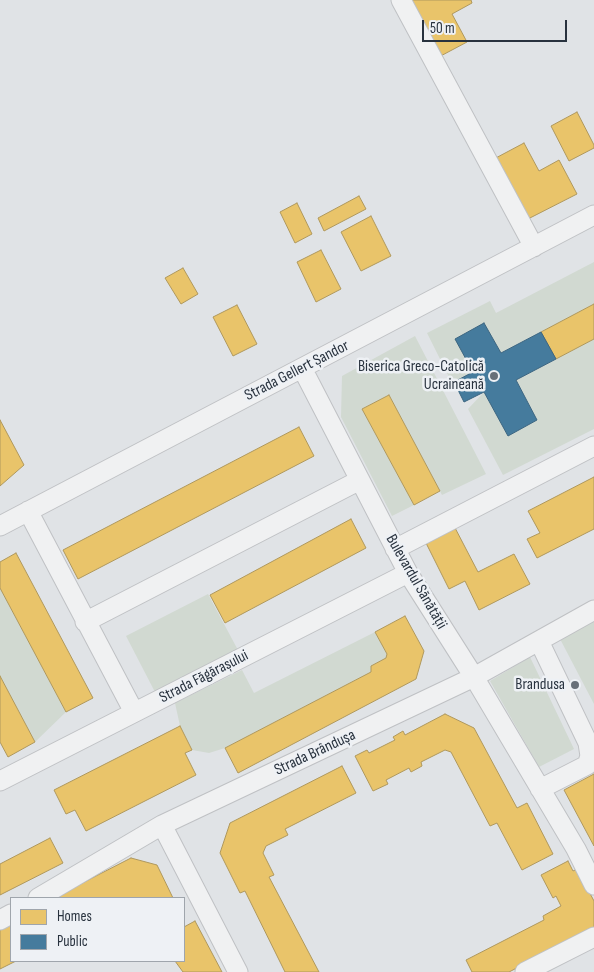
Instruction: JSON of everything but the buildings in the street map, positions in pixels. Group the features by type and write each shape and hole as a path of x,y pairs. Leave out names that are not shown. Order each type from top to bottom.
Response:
{"street":[{"path":"401,0 534,247"},
{"name":"Strada Gellert Șandor","path":"0,526 594,215"},
{"name":"Bulevardul Sănătății","path":"302,368 408,573 474,677 576,849 594,885"},
{"path":"395,549 594,446"},
{"path":"85,622 360,480"},
{"path":"28,511 134,712"},
{"name":"Strada Făgărașului","path":"0,781 408,573"},
{"name":"Strada Brândușa","path":"40,897 162,825 474,677 594,610"},
{"path":"539,641 588,743 590,756 587,765 540,789"},
{"path":"162,825 238,972"},
{"path":"525,972 594,937"}],"shaded area":[{"path":"594,262 594,304 501,353 484,324 456,339 473,372 454,382 455,389 427,333 490,301 496,313"},
{"path":"415,336 486,474 442,495 389,395 362,409 414,505 392,516 341,417 342,376"},
{"path":"594,339 594,429 503,475 468,409 484,392 508,436 537,420 516,380"},
{"path":"0,588 66,712 35,742 0,676"},
{"path":"208,594 239,652 156,694 126,636"},
{"path":"594,618 594,704 559,637"},
{"path":"375,632 387,654 386,658 371,666 371,672 225,748 209,753 192,750 180,726 175,703 242,670 254,693"},
{"path":"530,657 574,749 539,767 490,681"}],"place":[{"name":"Biserica Greco-Catolică Ucraineană","path":"494,376"},
{"name":"Brandusa","path":"575,685"}]}
